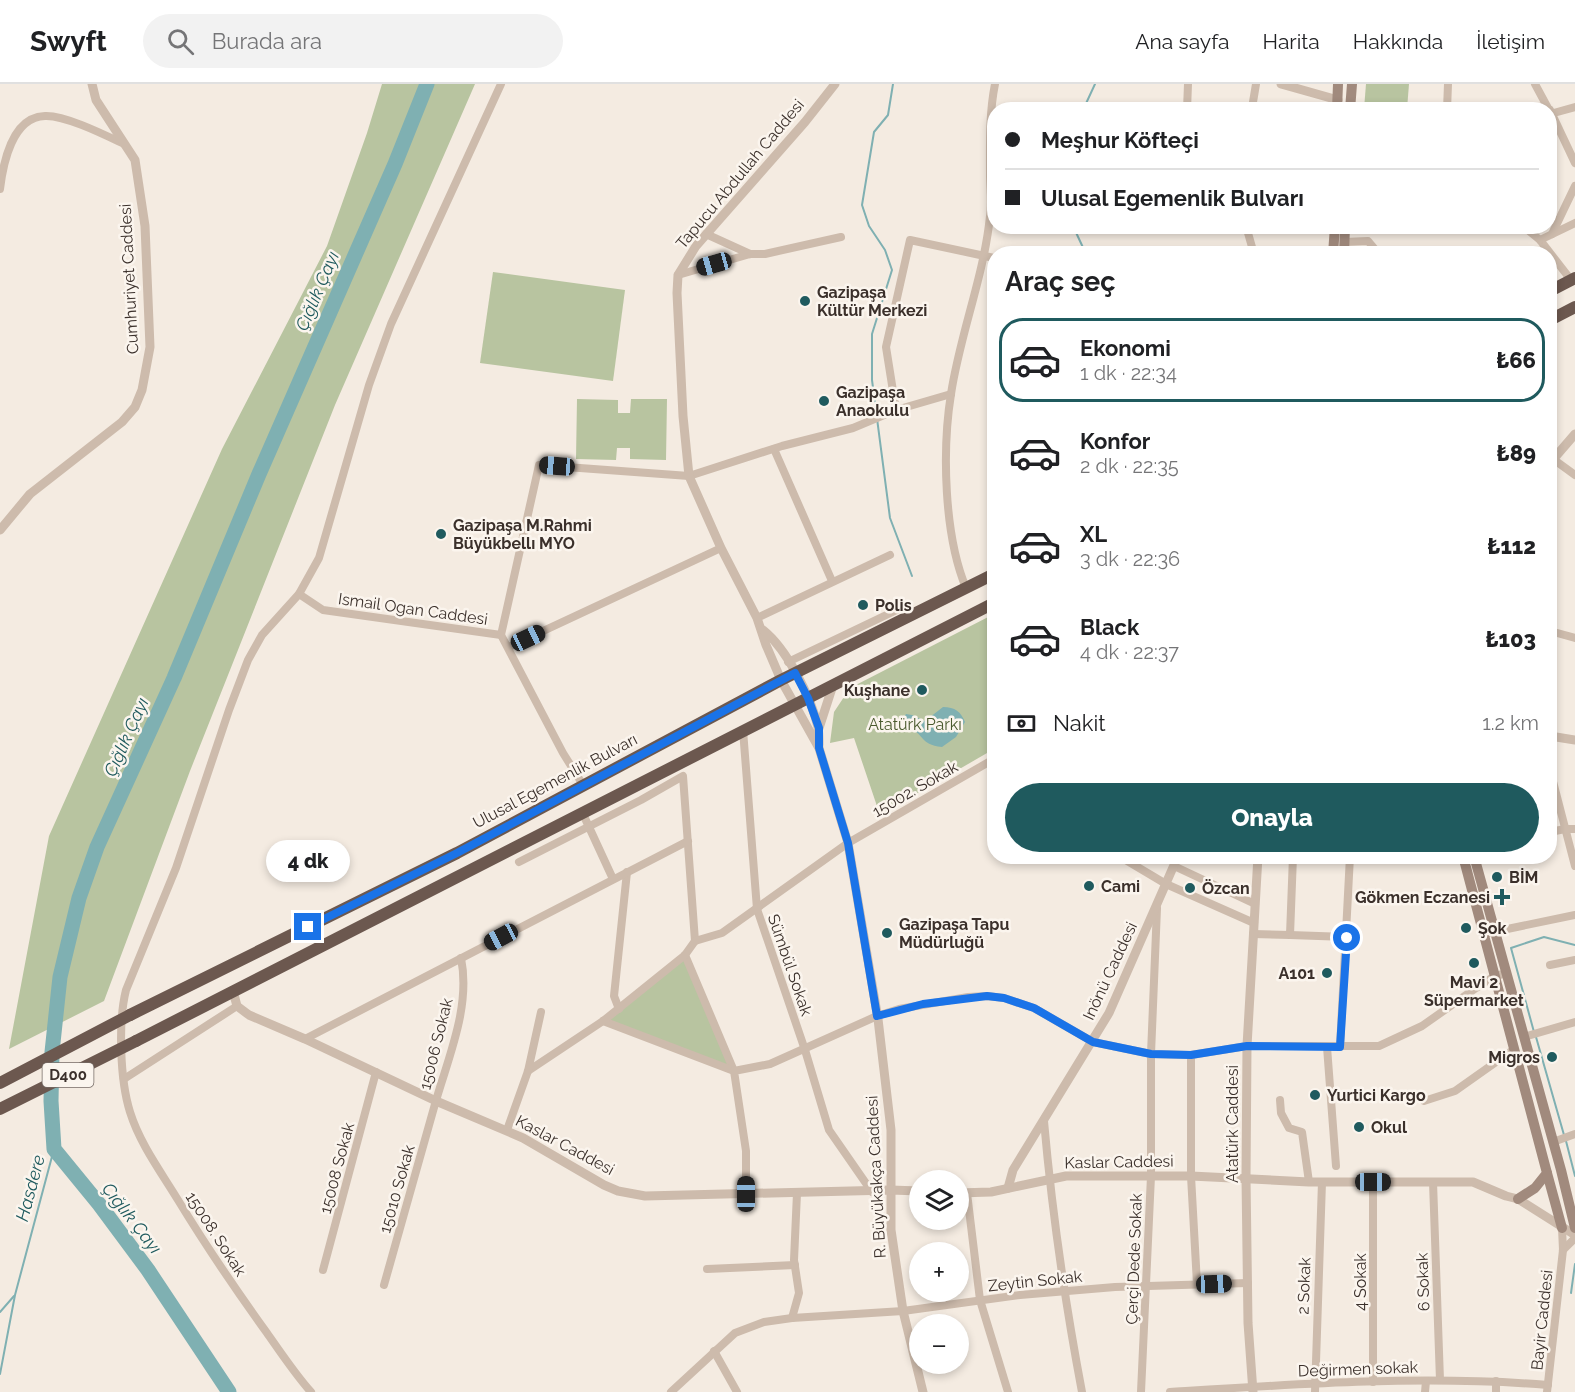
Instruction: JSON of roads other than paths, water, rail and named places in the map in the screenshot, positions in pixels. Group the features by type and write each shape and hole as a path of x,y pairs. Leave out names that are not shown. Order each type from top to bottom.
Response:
{"highway":[{"path":"1557,287 1573,279"},
{"path":"1557,316 1575,307"},
{"name":"Ulusal Egemenlik Bulvarı","path":"0,1083 130,1015 457,853 781,680 791,668 987,578"},
{"name":"D400","path":"0,1109 987,607"}],"main road":[{"path":"1337,102 1338,84"},
{"path":"1351,102 1352,84"},
{"path":"1465,864 1562,1228"},
{"path":"1476,864 1557,1140 1575,1228"},
{"path":"1518,1199 1535,1188 1547,1173"}],"street":[{"name":"Cumhuriyet Caddesi","path":"0,530 30,494 122,422 135,407 142,390 150,347 145,226 135,160 96,100 92,84"},
{"name":"15008. Sokak","path":"311,1392 207,1246 152,1158 131,1115 127,1101 122,1017 126,990 176,868 225,720 248,660 262,635 299,594 319,558 369,386 391,324 501,84"},
{"name":"Tapucu Abdullah Caddesi","path":"781,680 766,645 758,618 720,548 689,476 683,416 678,275 706,234 805,122 835,84"},
{"path":"992,102 995,84"},
{"path":"1187,102 1188,84"},
{"path":"1253,102 1256,84"},
{"path":"1281,84 1329,102"},
{"path":"1447,102 1448,84"},
{"path":"1535,84 1545,102"},
{"path":"1557,111 1575,107"},
{"path":"0,189 8,147 26,122 45,116 71,121 126,144"},
{"path":"1557,126 1575,163"},
{"path":"1557,224 1575,186"},
{"path":"1557,232 1575,223"},
{"path":"966,588 952,542 947,476 951,394 987,233"},
{"path":"706,234 750,254"},
{"path":"1533,234 1545,246"},
{"path":"1540,240 1552,234"},
{"path":"678,275 750,254 765,254 841,237"},
{"path":"896,410 886,347 910,240 987,257"},
{"path":"1351,246 1368,241 1372,246"},
{"path":"1557,260 1573,279"},
{"path":"501,635 539,465 689,476 858,426 896,410 951,394"},
{"path":"1557,454 1575,434"},
{"path":"774,449 832,581"},
{"path":"1557,464 1575,475"},
{"path":"509,647 720,548"},
{"path":"758,618 890,555"},
{"name":"Ismail Ogan Caddesi","path":"299,594 323,610 501,635 563,753 583,784"},
{"path":"791,668 903,607"},
{"name":"Tapucu Abdullah Caddesi","path":"763,630 776,640 791,668"},
{"path":"1557,633 1575,638"},
{"name":"R. Büyükakça Caddesi","path":"791,668 808,698 819,728 819,748"},
{"name":"R. Büyükakça Caddesi","path":"781,680 819,748 848,843 877,1016 891,1130 891,1230 903,1311 923,1392"},
{"path":"819,728 833,685"},
{"name":"Sümbül Sokak","path":"743,730 757,909 805,1050 829,1130 872,1192"},
{"path":"1557,737 1575,740"},
{"name":"15002. Sokak","path":"695,941 722,933 848,843 987,763"},
{"path":"519,862 683,776 695,941 685,955 619,1009 528,1071"},
{"path":"1557,798 1575,866"},
{"path":"582,814 613,879"},
{"path":"1557,831 1575,829"},
{"path":"305,1039 688,841"},
{"path":"1132,864 1166,884 1253,928 1290,935 1347,938"},
{"name":"Inönü Caddesi","path":"1008,1188 1013,1170 1109,1013 1175,864"},
{"path":"1182,864 1255,904"},
{"name":"Atatürk Caddesi","path":"1253,1389 1248,1323 1247,1046 1258,864"},
{"path":"1290,935 1293,864"},
{"path":"1340,1047 1350,864"},
{"path":"619,1009 614,996 627,872"},
{"name":"Çerçi Dede Sokak","path":"1141,1392 1151,1176 1151,1054 1157,903"},
{"path":"1483,934 1575,915"},
{"path":"685,955 734,1071 746,1151 746,1194"},
{"name":"15006 Sokak","path":"436,1101 448,1065 460,1013 464,978 461,958"},
{"path":"1550,965 1575,960"},
{"path":"603,1021 734,1071 770,1064 877,1016 899,1009 968,997 1004,998 1034,1008 1093,1042 1151,1054 1191,1055 1247,1046 1379,1046 1422,1026 1494,976 1507,973"},
{"path":"124,1079 237,1006 233,991"},
{"name":"Kaslar Caddesi","path":"237,1006 249,1015 507,1131 618,1191 645,1196 909,1191"},
{"path":"507,1131 528,1071 541,1012"},
{"path":"1527,1036 1575,1022"},
{"path":"1327,1047 1336,1166"},
{"path":"1424,1101 1455,1091 1514,1050"},
{"path":"1191,1055 1191,1176 1197,1284"},
{"name":"15008 Sokak","path":"323,1270 376,1072"},
{"path":"1280,1100 1281,1113 1289,1128 1302,1132 1309,1182"},
{"name":"15010 Sokak","path":"384,1285 436,1101"},
{"path":"1044,1121 1063,1291 1082,1392"},
{"path":"1557,1140 1573,1134"},
{"name":"Kaslar Caddesi","path":"969,1193 992,1192 1066,1176 1191,1176 1309,1182 1473,1182 1518,1199 1575,1237"},
{"name":"2 Sokak","path":"1315,1388 1322,1182"},
{"name":"4 Sokak","path":"1373,1182 1373,1382"},
{"name":"6 Sokak","path":"1433,1182 1440,1380"},
{"path":"792,1318 799,1293 795,1265 797,1193"},
{"name":"Bayir Caddesi","path":"1548,1388 1563,1250 1562,1228"},
{"path":"969,1230 980,1300 1008,1392"},
{"path":"1563,1250 1575,1237"},
{"path":"707,1269 795,1265"},
{"name":"Zeytin Sokak","path":"671,1392 735,1333 764,1322 903,1311 1063,1291 1248,1283"},
{"path":"714,1351 737,1392"},
{"name":"Değirmen sokak","path":"1170,1392 1315,1388 1373,1382 1440,1380 1496,1381 1548,1388"},
{"path":"1425,1392 1426,1381"},
{"path":"1496,1381 1496,1392"}],"water":[{"path":"943,707 957,711 965,722 956,737 942,747 929,744 917,732 908,728 903,719 906,714 925,721"}],"waterway":[{"name":"Çığlık Çayı","path":"229,1392 148,1270 54,1149 51,1101 52,1052 60,977 79,898 97,847 174,678 259,474 395,164 427,84"},
{"path":"893,84 888,115 874,132 862,205 869,226 885,250 892,270 872,334 872,380 890,518 912,576"},
{"path":"1087,102 1095,84"},
{"path":"1077,234 1082,246"},
{"path":"1534,1032 1511,948 1544,937 1575,945"},
{"path":"1536,1037 1564,1135"},
{"path":"1566,1141 1575,1176"},
{"name":"Hasdere","path":"0,1374 15,1295 54,1149"},
{"path":"1571,1293 1575,1264"},
{"path":"0,1312 14,1296"}],"place":[{"name":"Gazipaşa Kültür Merkezi","path":"805,301"},
{"name":"Gazipaşa Anaokulu","path":"824,401"},
{"name":"Gazipaşa M.Rahmi Büyükbellı MYO","path":"441,534"},
{"name":"Polis","path":"863,605"},
{"name":"Kuşhane","path":"922,690"},
{"name":"BİM","path":"1497,877"},
{"name":"Cami","path":"1089,886"},
{"name":"Özcan","path":"1190,888"},
{"name":"Gökmen Eczanesi","path":"1502,897"},
{"name":"Şok","path":"1466,928"},
{"name":"Gazipaşa Tapu Müdürluğü","path":"887,933"},
{"name":"Mavi 2 Süpermarket","path":"1474,963"},
{"name":"A101","path":"1327,973"},
{"name":"Migros","path":"1552,1057"},
{"name":"Yurtici Kargo","path":"1315,1095"},
{"name":"Okul","path":"1359,1127"}],"park label":[{"name":"Atatürk Parkı","path":"915,724"}]}
